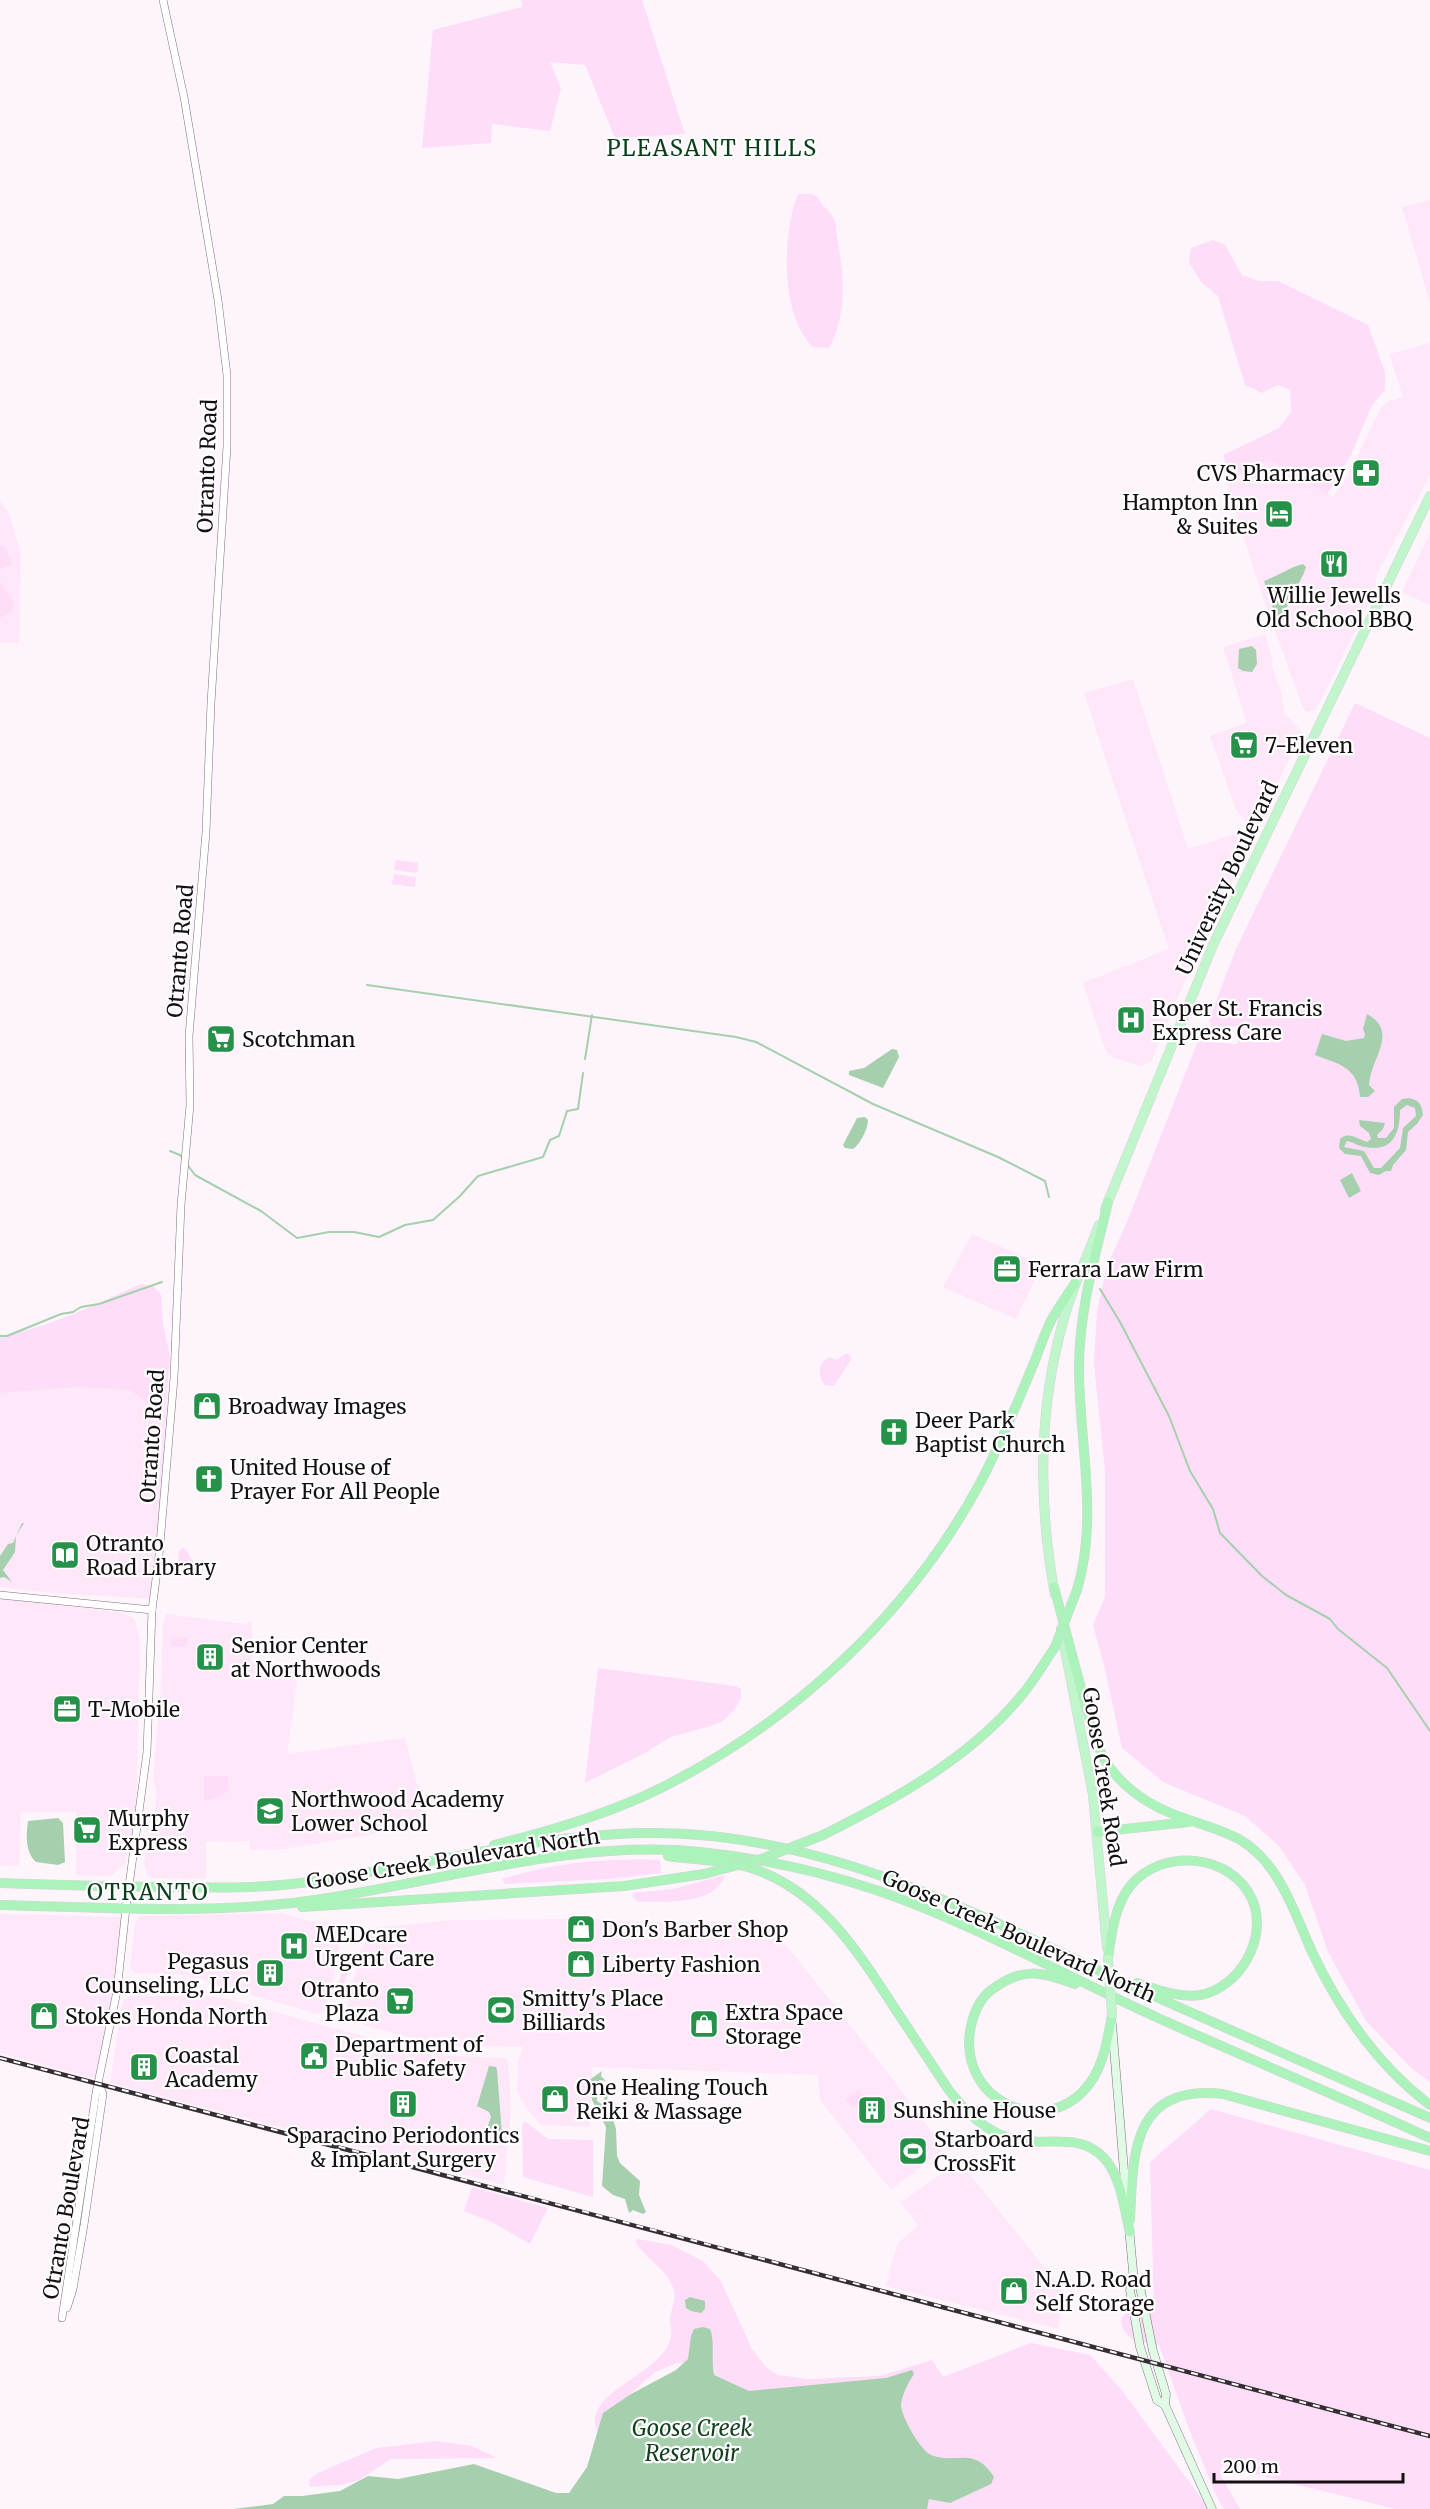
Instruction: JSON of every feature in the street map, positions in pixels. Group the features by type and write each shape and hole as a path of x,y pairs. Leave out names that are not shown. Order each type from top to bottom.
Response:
{"highway":[{"path":"261,1905 303,1907 565,1891 658,1882 704,1874 764,1858 823,1835 889,1801 935,1772 977,1740 1021,1696 1055,1647 1082,1573 1089,1492 1081,1406 1079,1342 1083,1310 1108,1202"},
{"path":"428,1863 557,1828 660,1789 740,1742 807,1693 874,1628 915,1581 950,1531 979,1484 999,1445 1052,1319 1075,1283"},
{"path":"1053,1587 1103,1757 1114,1772 1136,1794 1150,1804 1239,1838 1257,1851 1273,1872 1339,2004 1366,2042 1391,2070 1430,2105"},
{"path":"1097,1832 1174,1822 1194,1822"},
{"path":"0,1884 218,1888 288,1885 549,1842 641,1834 699,1834 776,1845 832,1858 933,1894 1430,2118"},
{"name":"Goose Creek Boulevard North","path":"0,1905 214,1909 293,1903 552,1858 607,1852 698,1851 773,1862 825,1874 927,1910 1155,2017 1430,2138"},
{"path":"607,1852 726,1863 769,1875 803,1894 834,1922 864,1962 963,2108 982,2125 1014,2139 1034,2143 1080,2142 1093,2148 1106,2159 1117,2181 1130,2232"},
{"path":"1079,1961 1142,1984 1181,1995 1200,1995 1214,1990 1229,1982 1250,1954 1255,1937 1252,1899 1238,1880 1201,1860 1180,1860 1160,1864 1131,1885 1122,1901 1111,1935 1108,1959"},
{"path":"1112,2014 1103,2053 1091,2082 1080,2095 1064,2106 1046,2110 1025,2110 1007,2106 991,2094 978,2079 969,2061 968,2038 974,2013 987,1994 1004,1980 1020,1975 1044,1973 1155,2017"},
{"path":"1130,2232 1132,2178 1140,2133 1151,2116 1164,2104 1190,2093 1223,2094 1430,2151"}],"main road":[{"name":"University Boulevard","path":"1075,1283 1213,945 1430,496"},
{"name":"Goose Creek Road","path":"1075,1283 1053,1363 1045,1419 1042,1469 1045,1532 1053,1587 1093,1795 1134,2281 1131,2290 1140,2347 1156,2400 1165,2405"},
{"name":"Goose Creek Road","path":"1134,2281 1140,2287 1166,2394 1165,2405 1212,2509"}],"street":[{"name":"Otranto Road","path":"126,1908 147,1752 152,1610 159,1556 173,1386 181,1215 190,1105 189,1036 206,832 211,703 228,420 227,375 216,288 184,97 163,0"},
{"path":"0,1595 152,1610"},
{"name":"Otranto Boulevard","path":"99,2084 104,2094 84,2225 73,2289 62,2318 87,2148 99,2084 117,1990 126,1908"}],"shaded area":[{"path":"521,0 642,0 685,134 615,138 585,65 550,62 561,88 550,131 492,124 491,143 422,148 433,30 522,7"},
{"path":"798,194 812,194 818,197 836,223 843,294 839,321 829,348 813,347 802,333 794,316 787,274 787,252 789,230"},
{"path":"1430,200 1430,303 1402,207"},
{"path":"1213,240 1225,245 1242,275 1259,281 1278,281 1368,325 1385,372 1385,390 1372,405 1351,455 1327,494 1270,460 1230,476 1223,455 1279,428 1291,412 1290,390 1278,385 1262,393 1245,385 1218,296 1202,283 1189,263 1191,248"},
{"path":"1430,343 1430,475 1376,577 1376,587 1316,710 1307,712 1303,708 1258,583 1226,478 1270,460 1333,497 1347,477 1381,408 1389,401 1403,397 1389,354"},
{"path":"0,501 10,516 21,555 19,643 0,643"},
{"path":"1430,533 1430,605 1402,592"},
{"path":"4,545 12,564 0,569 0,547"},
{"path":"0,581 14,603 12,611 0,618"},
{"path":"1265,634 1273,662 1272,666 1282,695 1284,712 1302,732 1303,737 1293,751 1270,799 1270,807 1264,819 1255,824 1241,817 1235,807 1210,736 1247,723 1223,647"},
{"path":"1133,679 1188,849 1241,832 1249,838 1250,844 1184,983 1151,1062 1140,1066 1112,1057 1106,1051 1083,983 1169,949 1084,693"},
{"path":"1355,703 1430,738 1430,2082 1411,2068 1366,2021 1328,1952 1305,1885 1279,1846 1245,1816 1163,1782 1122,1748 1093,1625 1105,1597 1105,1471 1094,1365 1097,1311 1107,1266 1127,1222 1198,1041 1237,1044 1246,1025 1213,1030 1209,1020 1236,949"},
{"path":"396,860 418,863 417,873 394,870"},
{"path":"394,874 416,877 415,887 392,884"},
{"path":"972,1234 1042,1265 1016,1319 943,1287"},
{"path":"141,1284 154,1287 161,1295 163,1324 170,1357 165,1407 157,1410 130,1390 76,1387 0,1393 0,1336 54,1321"},
{"path":"847,1353 852,1358 834,1386 825,1385 820,1370 825,1360 829,1357 836,1360"},
{"path":"76,1387 130,1390 157,1410 165,1407 171,1409 154,1599 0,1587 0,1393"},
{"path":"182,1548 187,1550 193,1564 187,1566 178,1562 179,1551"},
{"path":"0,1598 124,1613 135,1619 140,1642 136,1811 125,1863 111,1876 76,1875 76,1812 21,1812 19,1865 0,1866"},
{"path":"166,1614 244,1624 251,1621 253,1643 251,1662 299,1668 287,1754 405,1738 427,1823 284,1849 250,1850 249,1841 206,1842 206,1879 148,1876 144,1863 156,1801 153,1781 163,1626"},
{"path":"172,1637 188,1639 187,1647 171,1646"},
{"path":"598,1668 735,1686 741,1689 741,1698 734,1710 723,1721 671,1737 585,1783"},
{"path":"204,1776 228,1776 229,1790 220,1797 204,1801"},
{"path":"660,1860 661,1873 606,1879 505,1884 502,1879 541,1869 580,1863"},
{"path":"725,1875 720,1885 711,1892 688,1900 638,1902 632,1896 634,1893 673,1889"},
{"path":"282,1913 309,1921 338,1923 339,1952 335,1972 325,2011 318,2014 204,1980 179,1974 135,1973 130,1968 135,1923 139,1916"},
{"path":"0,1914 125,1917 100,2080 0,2053"},
{"path":"597,1919 641,1922 764,1922 770,1925 892,2078 944,2149 891,2190 820,2100 818,2075 592,2067 590,2127 541,2125 524,2105 517,2092 518,2061 523,2047 440,2046 347,2020 345,2016 361,1949 374,1928 454,1920"},
{"path":"343,1968 348,1968 348,1970 340,1999 337,2000 335,1997"},
{"path":"187,1992 228,1999 431,2055 505,2058 508,2061 511,2102 504,2185 110,2083 122,2004 125,1999 132,1996 180,1996"},
{"path":"859,2090 865,2098 853,2108 846,2099"},
{"path":"1211,2109 1430,2170 1430,2509 1395,2509 1222,2466 1220,2474 1240,2509 1224,2509 1189,2429 1159,2345 1133,2340 1125,2332 1122,2319 1125,2314 1130,2310 1154,2305 1150,2162"},
{"path":"526,2122 548,2139 593,2140 593,2197 523,2177 522,2124"},
{"path":"959,2161 1065,2293 1058,2329 885,2286 898,2243 918,2226 901,2202"},
{"path":"472,2187 548,2208 530,2244 492,2222 464,2211"},
{"path":"638,2239 671,2245 703,2261 721,2281 752,2349 765,2366 777,2375 808,2379 880,2376 932,2360 943,2377 1031,2343 1090,2355 1121,2389 1209,2509 573,2509 752,2397 696,2365 676,2363 654,2373 626,2398 600,2442 595,2424 597,2411 616,2390 656,2361 666,2350 671,2337 670,2318 674,2301 672,2284 639,2247 635,2241"},
{"path":"436,2441 472,2446 497,2458 391,2459 359,2480 340,2485 310,2487 309,2480 318,2473 376,2448"}],"water":[{"path":"1303,564 1306,567 1304,573 1278,625 1264,581"},
{"path":"1252,646 1256,650 1257,664 1252,672 1243,671 1238,668 1239,649"},
{"path":"1367,1014 1377,1021 1382,1038 1369,1085 1375,1091 1368,1097 1360,1097 1356,1079 1346,1068 1315,1055 1322,1034 1346,1041 1364,1038 1363,1029"},
{"path":"892,1049 897,1050 899,1057 883,1088 849,1075 849,1071 864,1068"},
{"path":"1409,1098 1418,1102 1423,1115 1408,1132 1406,1150 1393,1165 1391,1171 1379,1175 1370,1173 1361,1156 1345,1154 1339,1148 1340,1139 1350,1136 1367,1142 1371,1139 1369,1133 1360,1126 1359,1120 1385,1123 1377,1135 1378,1138 1386,1138 1394,1128 1394,1107 1402,1099","holes":["1407,1105 1415,1108 1416,1116 1403,1128 1400,1148 1381,1168 1374,1168 1364,1151 1344,1147 1347,1141 1375,1148 1388,1144 1396,1133 1400,1110"]},
{"path":"865,1117 868,1124 861,1140 853,1149 845,1148 843,1145 857,1118"},
{"path":"1352,1173 1361,1191 1349,1198 1340,1180"},
{"path":"16,1536 15,1552 3,1570 12,1582 4,1577 0,1578 0,1556 8,1544 13,1543"},
{"path":"58,1818 63,1823 65,1862 58,1865 36,1862 28,1848 28,1821"},
{"path":"489,2066 496,2067 497,2070 502,2134 490,2132 487,2128 491,2117 489,2112 477,2106"},
{"path":"602,2071 601,2076 606,2081 600,2080 597,2083 597,2101 603,2105 606,2090 615,2082 609,2091 607,2100 616,2129 617,2156 620,2163 640,2181 639,2195 646,2212 643,2214 633,2210 629,2213 625,2199 613,2195 602,2186 606,2127 592,2100 588,2081"},
{"path":"690,2297 705,2301 705,2309 701,2313 686,2308 685,2300"},
{"name":"Goose Creek Reservoir","path":"703,2327 710,2329 714,2375 749,2391 886,2378 912,2370 914,2374 901,2404 907,2424 917,2440 931,2455 940,2458 964,2458 979,2461 994,2477 991,2484 950,2503 929,2499 927,2509 233,2509 273,2504 284,2496 340,2491 368,2476 398,2479 474,2464 556,2493 569,2493 587,2467 603,2413 631,2394 676,2370 688,2359 694,2329"}],"waterway":[{"path":"367,985 736,1037 756,1042 873,1104 998,1157 1045,1181 1049,1197"},
{"path":"585,1059 592,1015"},
{"path":"186,1163 195,1175 261,1211 297,1238 329,1232 354,1232 379,1237 405,1225 433,1220 478,1176 543,1157 550,1140 559,1136 567,1111 578,1109 583,1073"},
{"path":"170,1151 180,1155 183,1159"},
{"path":"0,1336 7,1336 81,1307 99,1304 162,1282"},
{"path":"1100,1289 1120,1322 1169,1416 1190,1471 1213,1509 1220,1533 1262,1576 1286,1595 1330,1619 1338,1629 1387,1668 1430,1731"}],"railway":[{"path":"0,2058 1430,2436"}],"place":[{"name":"CVS Pharmacy","path":"1366,473"},
{"name":"Hampton Inn & Suites","path":"1279,514"},
{"name":"Willie Jewells Old School BBQ","path":"1334,564"},
{"name":"7-Eleven","path":"1244,745"},
{"name":"Roper St. Francis Express Care","path":"1131,1020"},
{"name":"Scotchman","path":"221,1039"},
{"name":"Ferrara Law Firm","path":"1007,1269"},
{"name":"Broadway Images","path":"207,1406"},
{"name":"Deer Park Baptist Church","path":"894,1432"},
{"name":"United House of Prayer For All People","path":"209,1479"},
{"name":"Otranto Road Library","path":"65,1555"},
{"name":"Senior Center at Northwoods","path":"210,1657"},
{"name":"T-Mobile","path":"67,1709"},
{"name":"Northwood Academy Lower School","path":"270,1811"},
{"name":"Murphy Express","path":"87,1830"},
{"name":"Don's Barber Shop","path":"581,1929"},
{"name":"MEDcare Urgent Care","path":"294,1946"},
{"name":"Liberty Fashion","path":"581,1964"},
{"name":"Pegasus Counseling, LLC","path":"270,1973"},
{"name":"Otranto Plaza","path":"400,2001"},
{"name":"Smitty's Place Billiards","path":"501,2010"},
{"name":"Stokes Honda North","path":"44,2016"},
{"name":"Extra Space Storage","path":"704,2024"},
{"name":"Department of Public Safety","path":"314,2056"},
{"name":"Coastal Academy","path":"144,2067"},
{"name":"One Healing Touch Reiki & Massage","path":"555,2099"},
{"name":"Sparacino Periodontics & Implant Surgery","path":"403,2104"},
{"name":"Sunshine House","path":"872,2110"},
{"name":"Starboard CrossFit","path":"913,2151"},
{"name":"N.A.D. Road Self Storage","path":"1014,2291"}],"district":[{"name":"PLEASANT HILLS","path":"712,148"},
{"name":"OTRANTO","path":"148,1892"}]}
